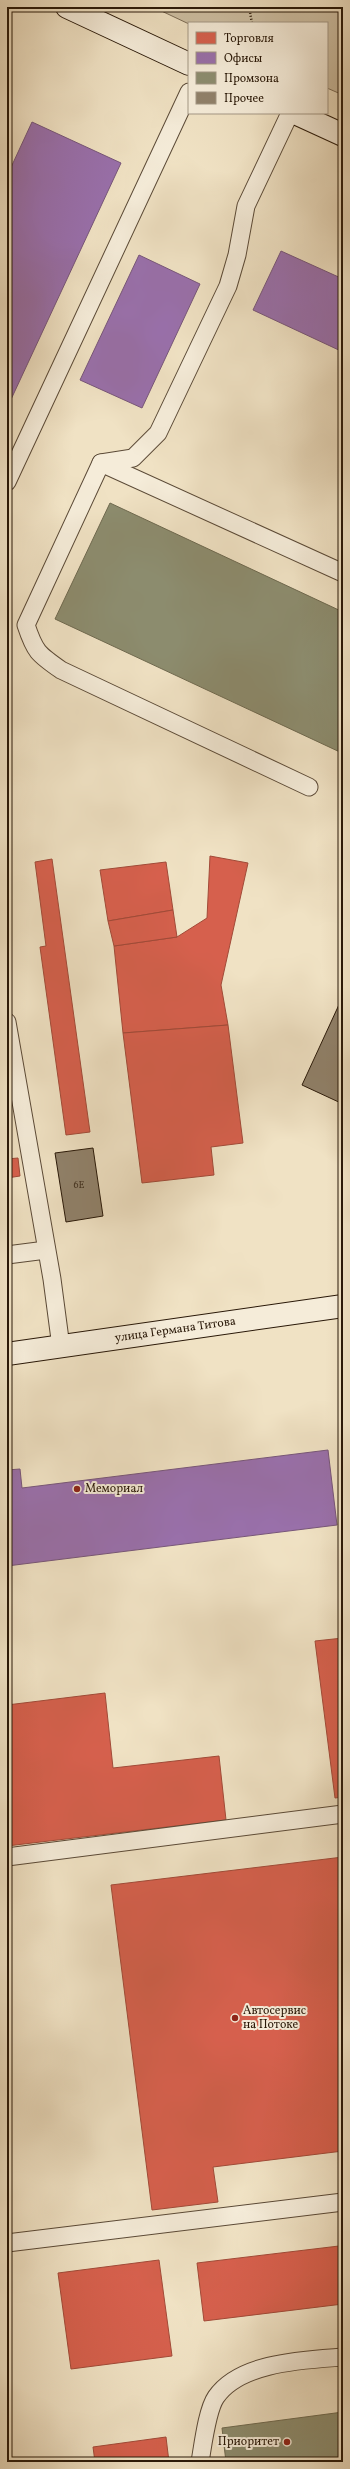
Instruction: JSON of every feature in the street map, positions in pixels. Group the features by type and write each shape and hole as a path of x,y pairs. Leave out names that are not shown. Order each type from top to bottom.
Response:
{"street":[{"path":"67,7 188,64"},
{"path":"297,114 343,135"},
{"name":"улица Германа Титова","path":"7,1354 343,1306"}],"lane":[{"path":"7,482 188,94"},
{"path":"101,463 133,458 158,434 228,286 237,255 246,206 290,114"},
{"path":"101,463 343,573"},
{"path":"101,463 26,625 33,647 41,656 61,670 309,787"},
{"path":"7,1022 61,1347"},
{"path":"7,1255 46,1250"},
{"path":"7,1857 343,1814"},
{"path":"7,2243 343,2202"},
{"path":"200,2462 205,2428 215,2397 239,2375 299,2360 343,2357"}],"path":[{"path":"249,7 252,22"}],"shaded area":[{"path":"153,7 343,7 343,95 328,88 328,22 188,22 188,24"}],"building: Торговля":[{"path":"210,856 248,863 221,985 228,1025 123,1033 114,946 177,937 207,918"},
{"path":"52,859 90,1132 66,1135 40,947 46,946 35,862"},
{"path":"166,862 173,910 108,921 100,870"},
{"path":"173,910 177,937 114,946 108,921"},
{"path":"228,1025 243,1143 211,1147 214,1175 142,1183 123,1033"},
{"path":"18,1158 20,1176 7,1178 7,1159"},
{"path":"343,1638 343,1797 335,1798 315,1641"},
{"path":"105,1693 113,1768 219,1756 226,1820 7,1846 7,1705"},
{"name":"Автосервис на Потоке","path":"343,1857 343,2151 213,2167 218,2202 152,2210 111,1885"},
{"path":"339,2246 343,2274 343,2304 204,2321 197,2263"},
{"path":"159,2260 172,2356 71,2369 58,2273"},
{"path":"166,2437 169,2462 95,2462 93,2447"}],"building: Офисы":[{"path":"32,122 121,163 7,408 7,176"},
{"path":"281,251 343,279 343,352 253,310"},
{"path":"139,255 200,284 142,408 80,380"},
{"path":"328,1450 337,1525 7,1566 7,1470 20,1469 22,1488"}],"building: Промзона":[{"path":"110,503 343,612 342,753 55,619"},
{"path":"343,2412 343,2462 226,2462 222,2428"}],"building: Прочее":[{"path":"343,996 343,1104 302,1085"},
{"path":"93,1148 103,1216 66,1222 55,1153"}],"place":[{"name":"Мемориал","path":"77,1489"},
{"name":"Автосервис на Потоке","path":"235,2018"},
{"name":"Приоритет","path":"287,2442"}]}
